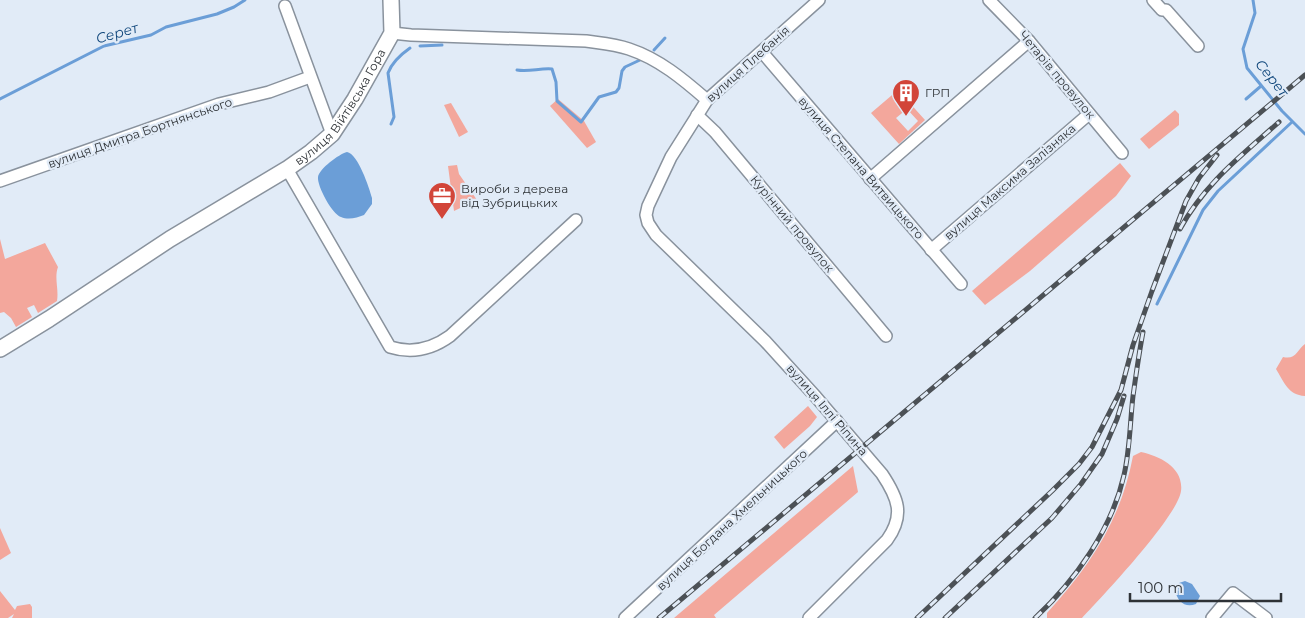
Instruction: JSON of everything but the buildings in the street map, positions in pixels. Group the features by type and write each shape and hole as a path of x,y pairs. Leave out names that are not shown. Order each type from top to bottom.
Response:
{"street":[{"path":"391,0 392,33"},
{"name":"вулиця Плебанія","path":"646,215 652,194 670,157 706,100 819,0"},
{"name":"Четарів провулок","path":"990,0 1029,41 1122,153"},
{"path":"1153,0 1162,10 1166,10 1198,46"},
{"path":"285,6 332,134"},
{"name":"вулиця Війтівська Гора","path":"0,349 170,239 287,169 311,152 332,134 355,99 392,33 586,41 614,45 635,51 659,63 680,77 706,100"},
{"path":"870,179 1029,41"},
{"name":"вулиця Степана Витвицького","path":"762,52 961,284"},
{"name":"вулиця Дмитра Бортнянського","path":"0,181 219,104 269,92 310,77"},
{"name":"вулиця Максима Залізняка","path":"932,250 1089,114"},
{"name":"Курінний провулок","path":"697,115 715,132 886,336"},
{"path":"287,169 390,347 398,350 426,349 450,336 576,220"},
{"name":"вулиця Іллі Ріпина","path":"646,215 648,223 656,235 765,341 838,421 891,487 897,500 897,521 894,530 887,540 809,618"},
{"name":"вулиця Богдана Хмельницького","path":"625,618 838,421"},
{"path":"1212,618 1233,593 1266,618"}],"shaded area":[{"path":"898,90 925,120 899,144 871,113","holes":["907,109 918,121 908,131 896,118"]},
{"path":"558,99 584,121 596,142 587,148 550,106"},
{"path":"451,103 468,132 459,137 444,105"},
{"path":"1175,110 1179,114 1179,125 1149,149 1140,139"},
{"path":"1120,163 1131,176 1116,196 1030,271 985,305 972,291"},
{"path":"457,165 459,174 477,200 454,211 448,166"},
{"path":"0,239 5,259 45,243 58,267 56,275 57,301 38,313 34,305 27,308 32,317 16,327 11,318 4,312 0,313"},
{"path":"1305,344 1305,396 1290,390 1276,369 1283,357 1294,356"},
{"path":"808,406 817,417 810,426 784,449 774,437"},
{"path":"1141,452 1163,460 1175,470 1181,483 1181,491 1177,503 1154,537 1082,618 1047,618 1047,613 1077,578 1102,541 1121,501 1133,456"},
{"path":"853,466 858,492 714,615 716,618 674,618"},
{"path":"0,528 11,553 0,560"},
{"path":"0,591 15,610 17,606 30,604 32,607 32,618 12,618 14,614 8,618 0,618"}],"water":[{"path":"347,152 355,158 359,165 372,198 372,204 364,215 355,218 344,218 333,211 322,193 318,181 319,174 330,162"},
{"path":"1185,581 1192,584 1200,596 1196,604 1188,605 1182,603 1178,597 1175,589 1179,583"}],"waterway":[{"name":"Серет","path":"0,99 104,46 151,35 166,27 217,14 245,0"},
{"name":"Серет","path":"1253,0 1255,13 1243,49 1247,68 1282,111 1305,134"},
{"path":"654,50 665,38"},
{"path":"420,46 442,45"},
{"path":"391,124 394,117 388,73 397,59 410,48"},
{"path":"517,70 552,69 556,82 557,101 581,122 599,97 616,92 625,67 640,60"},
{"path":"1246,99 1261,86"},
{"path":"1157,304 1203,210 1218,191 1292,122"}],"railway":[{"path":"659,618 1305,75"},
{"path":"1180,229 1212,184 1279,122"},
{"path":"917,618 1052,491 1079,464 1092,447 1121,390 1133,345 1186,201 1199,178 1217,155"},
{"path":"1035,618 1078,571 1111,515 1124,475 1128,455 1133,396 1143,332"},
{"path":"945,618 1052,518 1081,484 1102,454 1117,419 1124,396"}],"place":[{"name":"ГРП","path":"906,117"},
{"name":"Вироби з дерева від Зубрицьких","path":"442,220"}]}
